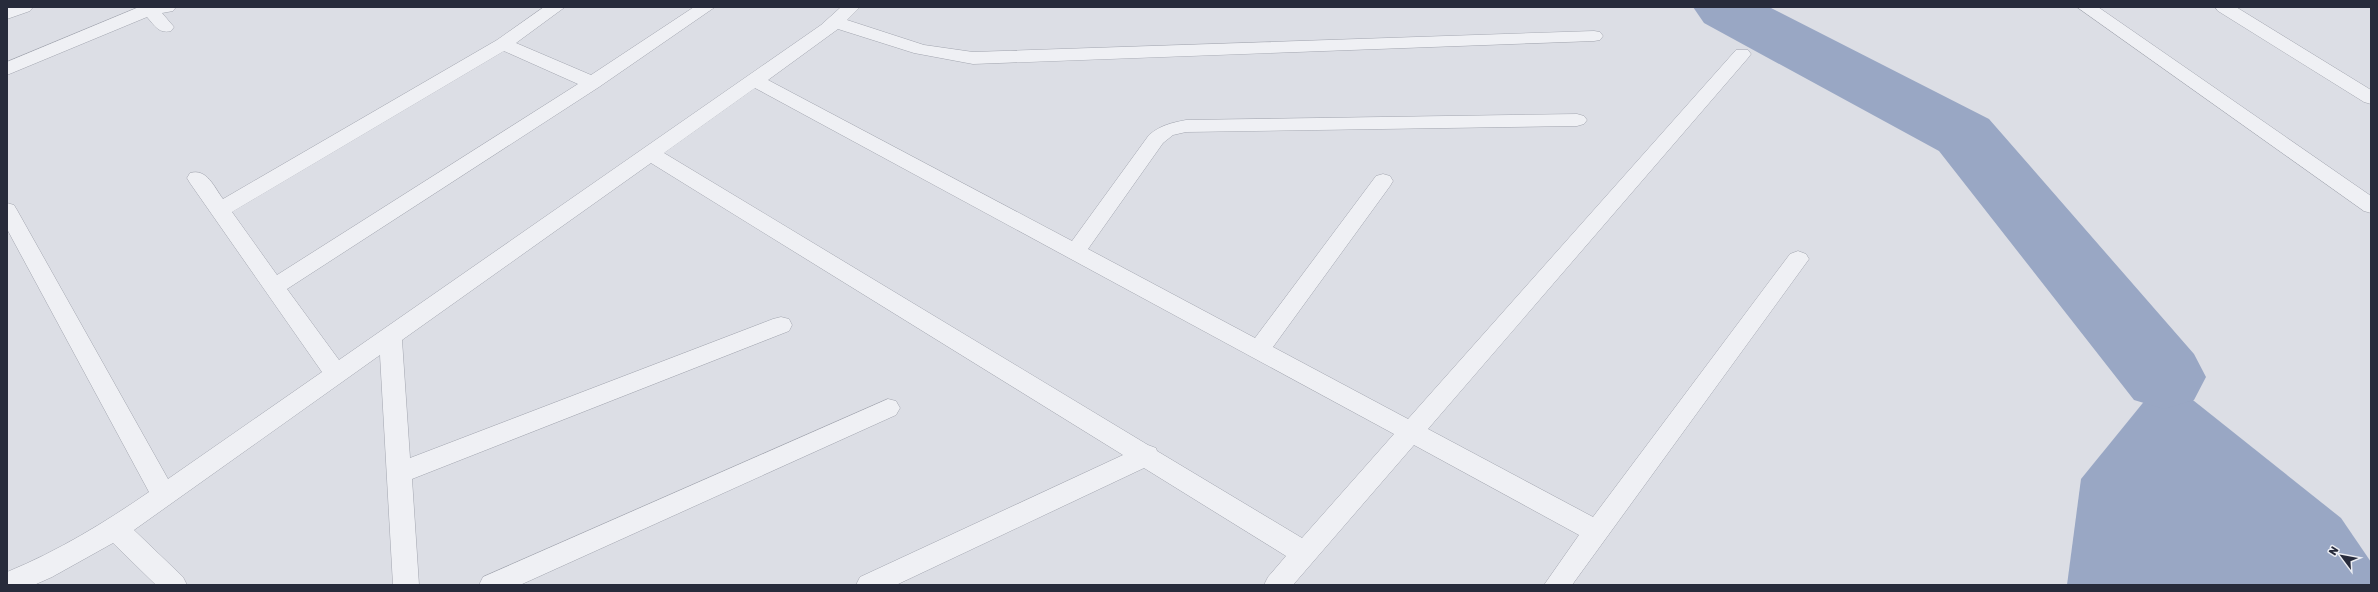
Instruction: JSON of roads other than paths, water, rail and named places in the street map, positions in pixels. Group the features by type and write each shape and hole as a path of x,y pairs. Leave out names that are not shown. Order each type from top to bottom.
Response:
{"street":[{"path":"7,14 24,7"},
{"path":"220,210 503,44 556,7"},
{"path":"274,286 592,83 706,7"},
{"path":"7,584 43,569 116,529 754,80 835,22 851,7"},
{"path":"2086,7 2370,205"},
{"path":"2224,7 2371,98"},
{"path":"7,69 155,8 165,27"},
{"path":"835,22 924,52 949,57 973,58 1594,36"},
{"path":"503,44 592,83"},
{"path":"1277,585 1306,554 1742,54"},
{"path":"754,80 1596,531"},
{"path":"1075,252 1156,139 1167,130 1186,126 1577,120"},
{"path":"650,153 1306,554"},
{"path":"197,178 336,374"},
{"path":"1258,350 1383,181"},
{"path":"7,210 164,495"},
{"path":"1557,585 1798,259"},
{"path":"399,473 781,326"},
{"path":"390,336 406,585"},
{"path":"492,585 888,408"},
{"path":"869,585 1147,456"},
{"path":"116,529 174,585"}],"water":[{"path":"2164,377 2341,518 2371,562 2371,585 2067,585 2081,479"}],"waterway":[{"path":"1724,7 1726,10 1964,135 2164,377"}]}
